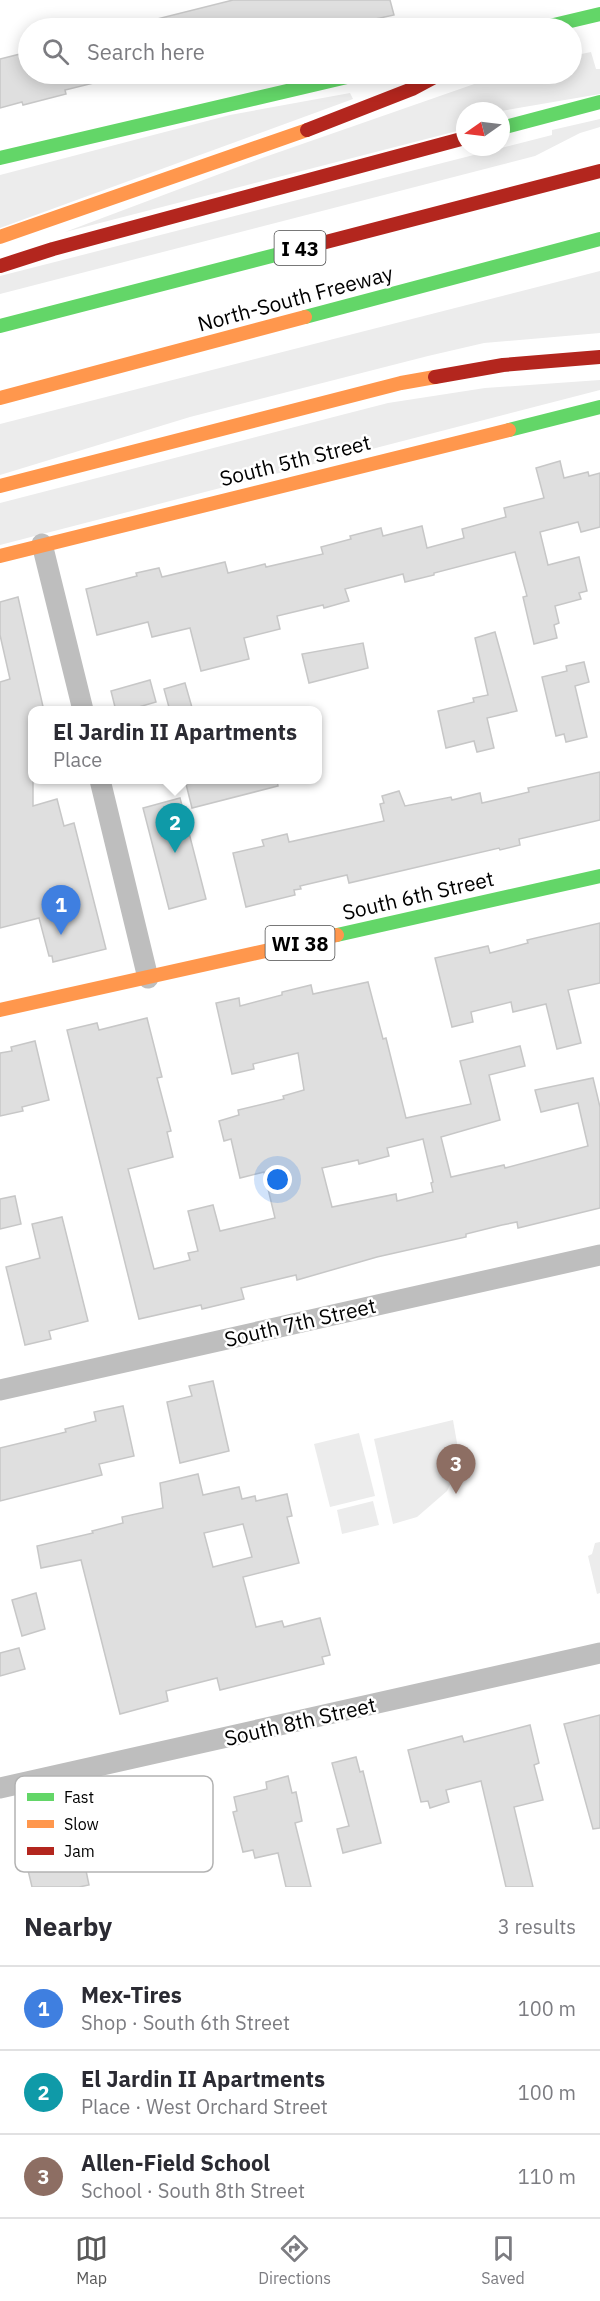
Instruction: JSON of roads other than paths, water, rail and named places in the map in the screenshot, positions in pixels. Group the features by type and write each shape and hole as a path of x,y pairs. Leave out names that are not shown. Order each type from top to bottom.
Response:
{"main road":[{"path":"545,18 546,9"},
{"path":"582,18 600,14"},
{"path":"0,158 317,84"},
{"path":"0,237 328,123 420,84"},
{"path":"510,126 600,102"},
{"path":"0,266 64,245 456,140"},
{"name":"I 43","path":"0,326 600,171"},
{"name":"North-South Freeway","path":"0,398 600,241"},
{"path":"0,486 401,382 503,365 600,357"},
{"name":"South 5th Street","path":"0,556 600,407"},
{"name":"South 6th Street","path":"0,1010 600,876"}],"street":[{"path":"42,544 81,706"},
{"path":"101,784 148,978"},
{"name":"South 7th Street","path":"0,1390 600,1255"},
{"name":"South 8th Street","path":"53,1776 600,1653"},
{"name":"South 8th Street","path":"0,1788 15,1785"}],"place":[{"name":"El Jardin II Apartments","path":"175,853"},
{"name":"Mex-Tires","path":"61,935"},
{"name":"Allen-Field School","path":"456,1494"}]}
